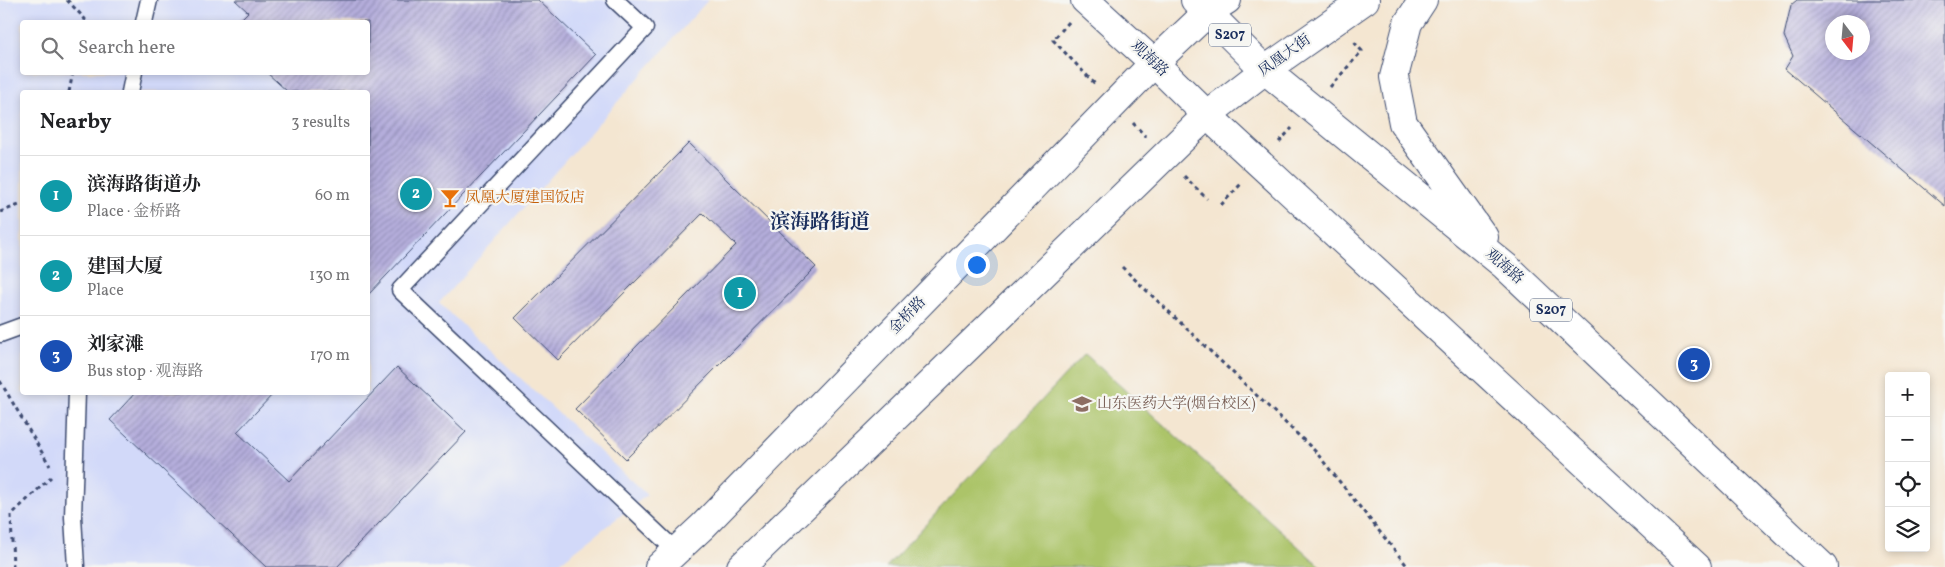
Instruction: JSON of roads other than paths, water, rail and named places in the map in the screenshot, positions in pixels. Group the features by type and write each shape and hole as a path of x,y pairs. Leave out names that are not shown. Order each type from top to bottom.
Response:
{"main road":[{"name":"观海路","path":"1085,0 1697,567"},
{"name":"凤凰大街","path":"1207,115 1265,70 1365,0"},
{"path":"1422,0 1408,23 1394,77 1402,123 1505,266"},
{"name":"观海路","path":"1210,4 1265,70 1505,266 1822,567"},
{"path":"1154,63 1210,4"},
{"name":"金桥路","path":"667,559 710,519 1154,63"},
{"path":"741,567 1207,115"}],"lane":[{"path":"144,20 149,0"},
{"path":"615,0 645,28 400,290 667,559"},
{"path":"130,90 133,75"},
{"path":"0,334 20,327"},
{"path":"76,567 73,516 77,395"}],"place":[{"name":"建国大厦","path":"416,194"},
{"name":"凤凰大厦建国饭店","path":"450,198"},
{"name":"滨海路街道办","path":"740,293"},
{"name":"刘家滩","path":"1694,364"},
{"name":"山东医药大学(烟台校区)","path":"1082,404"}],"district":[{"name":"滨海路街道","path":"820,223"}]}
